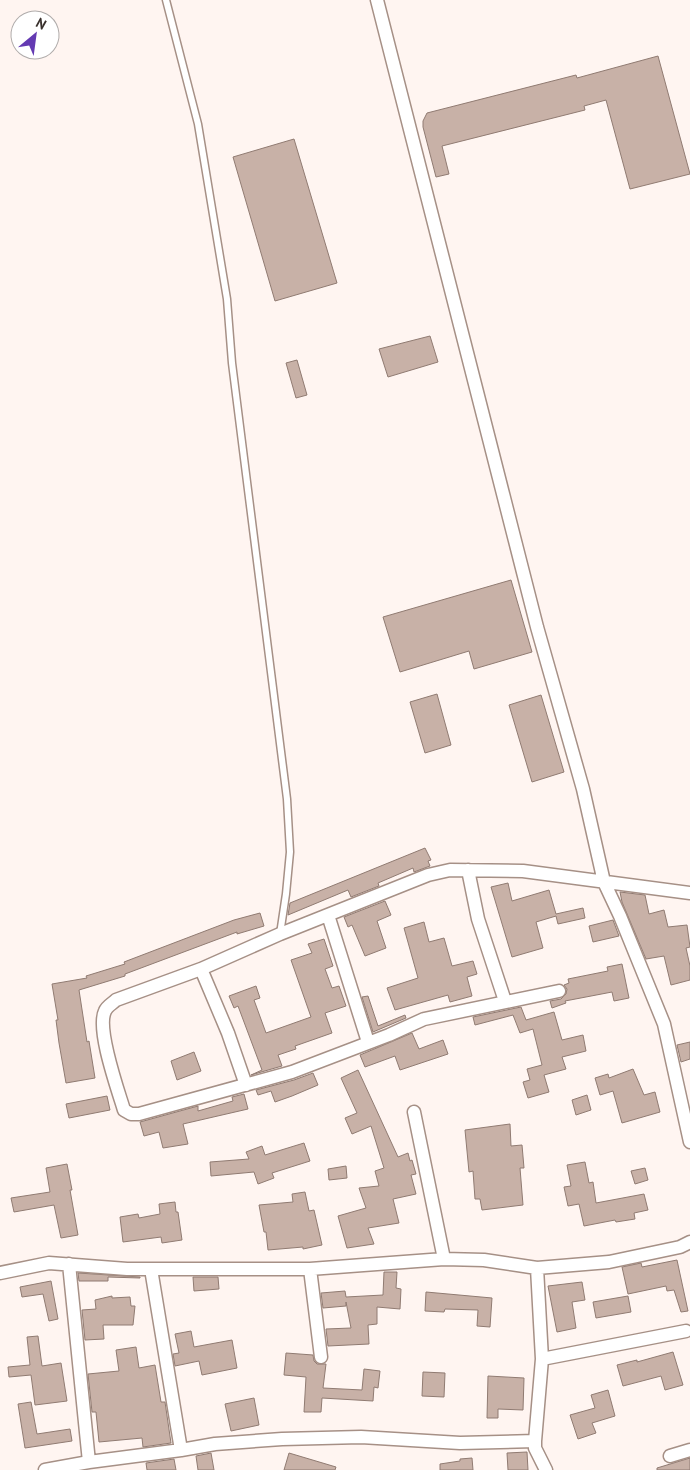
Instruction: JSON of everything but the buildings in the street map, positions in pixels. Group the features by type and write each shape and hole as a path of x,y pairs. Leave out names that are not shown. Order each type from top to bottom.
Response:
{"street":[{"path":"377,0 537,627 583,789 604,882 620,916 664,1024 690,1142"},
{"path":"559,990 424,1019 292,1072 139,1114 131,1114 124,1110 104,1043 104,1013 108,1006 116,1000 201,969 280,934 428,875 450,870 523,871 690,893"},
{"path":"468,870 478,920 505,1002"},
{"path":"328,915 368,1042"},
{"path":"201,969 228,1033 246,1085"},
{"path":"414,1112 444,1259"},
{"path":"0,1273 49,1263 127,1269 310,1269 444,1259 484,1260 537,1268 609,1262 680,1247 690,1242"},
{"path":"69,1264 89,1462"},
{"path":"537,1268 542,1359 535,1448 546,1470"},
{"path":"151,1269 180,1450"},
{"path":"310,1269 321,1357"},
{"path":"542,1359 686,1331"},
{"path":"45,1470 215,1444 282,1439 361,1437 460,1443 535,1441"},
{"path":"670,1456 690,1450"}],"lane":[{"path":"166,0 198,124 226,299 232,363 287,799 290,852 280,934"}]}
